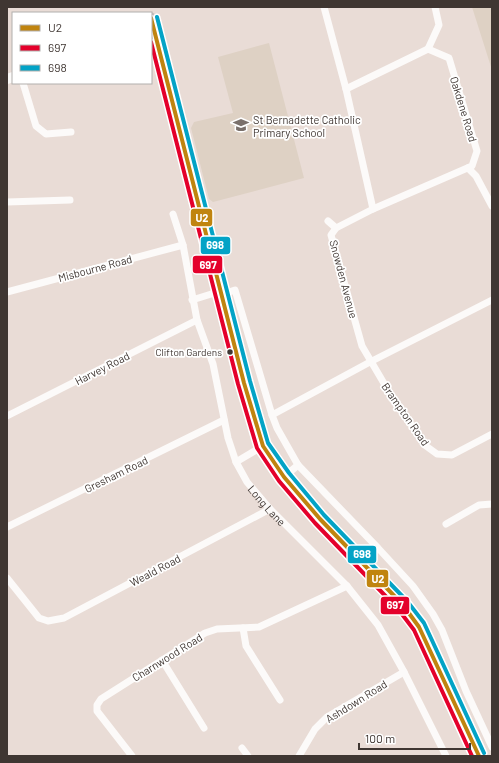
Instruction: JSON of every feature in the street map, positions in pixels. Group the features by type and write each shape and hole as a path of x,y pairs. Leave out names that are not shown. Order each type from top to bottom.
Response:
{"main road":[{"path":"152,26 155,48 222,292 244,383 263,446 284,477 320,519 404,606 419,627 479,756"}],"street":[{"path":"324,7 346,89 373,209 468,168 476,176 492,206"},
{"path":"346,89 428,49 439,25 434,7"},
{"name":"Oakdene Road","path":"428,49 449,58 477,151 472,166 468,168"},
{"path":"23,84 36,126 46,134 71,132"},
{"path":"7,202 70,200"},
{"name":"Snowden Avenue","path":"370,362 362,346 331,235 336,228 373,209"},
{"name":"Long Lane","path":"173,214 183,245 192,300 213,364 228,438 236,462 247,482 270,509 347,586 378,625 404,672 446,756"},
{"path":"328,221 336,228"},
{"name":"Misbourne Road","path":"7,292 183,245"},
{"path":"192,300 235,290 272,415 280,435 298,465 413,586 433,614 491,742"},
{"path":"272,415 370,362 492,300"},
{"name":"Harvey Road","path":"7,416 198,320"},
{"name":"Brampton Road","path":"370,362 426,446 437,454 452,455 492,434"},
{"name":"Gresham Road","path":"7,527 224,420"},
{"path":"236,462 263,446"},
{"path":"284,477 298,465"},
{"path":"446,524 479,505 492,504"},
{"name":"Weald Road","path":"7,578 39,618 48,621 64,618 270,509"},
{"name":"Charnwood Road","path":"132,756 97,712 97,705 100,699 205,633 217,629 259,628 347,586"},
{"path":"243,628 246,646 280,700"},
{"path":"162,660 204,728"},
{"name":"Ashdown Road","path":"299,756 315,729 327,717 404,672"},
{"path":"242,748 248,756"}],"shaded area":[{"path":"472,7 492,7 492,70"},
{"name":"St Bernadette Catholic Primary School","path":"269,43 304,178 213,202 209,199 191,128 194,122 233,113 218,57"}],"transit line":[{"name":"698","path":"157,17 250,381 268,443 289,473 324,515 407,601 424,623 484,753"},
{"name":"U2","path":"152,22 244,383 263,446 284,477 320,519 403,605 419,627 479,756"},
{"name":"697","path":"152,46 238,384 257,448 279,481 315,523 398,609 414,630 472,756"}],"place":[{"name":"St Bernadette Catholic Primary School","path":"241,125"},
{"name":"Clifton Gardens","path":"230,352"}]}
